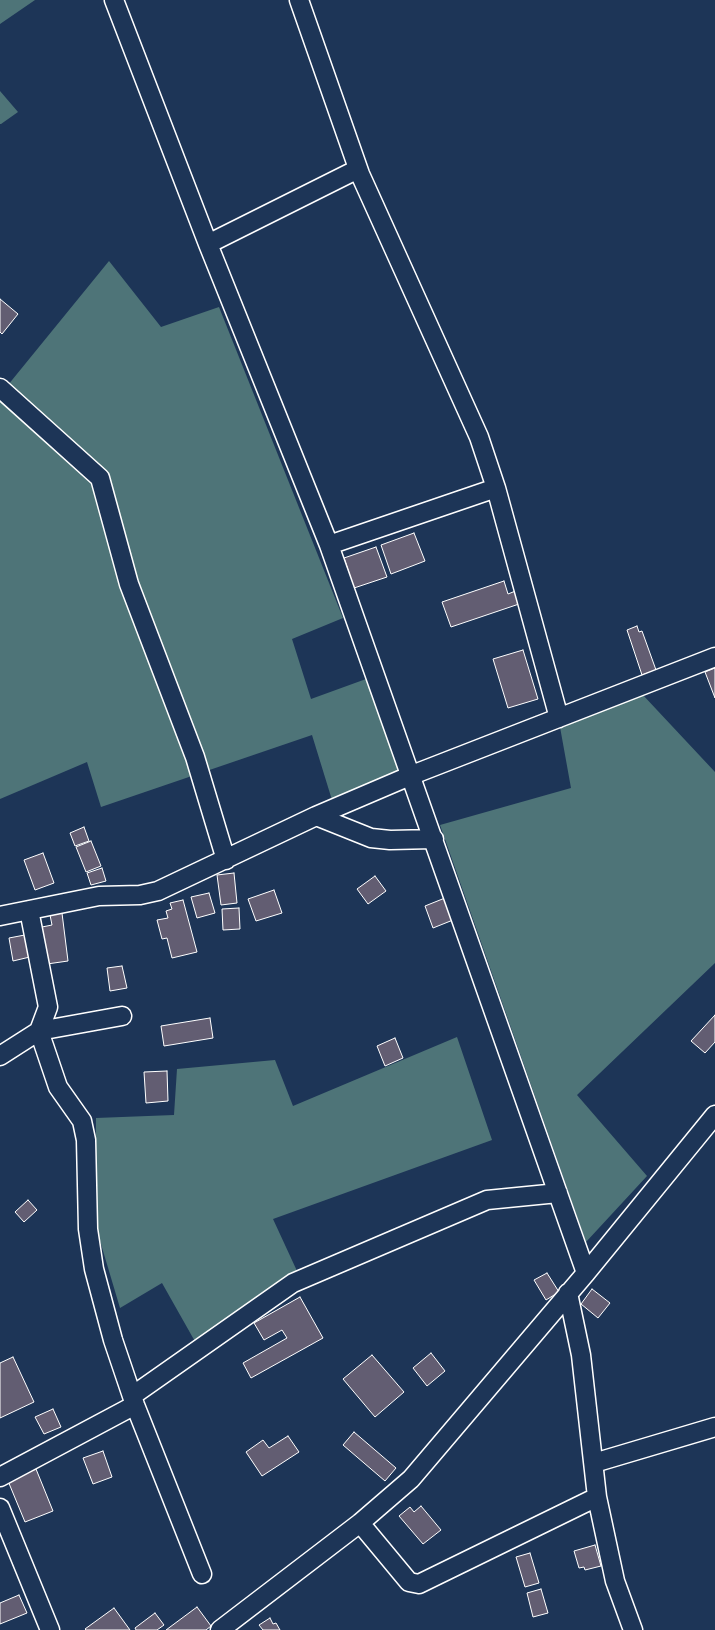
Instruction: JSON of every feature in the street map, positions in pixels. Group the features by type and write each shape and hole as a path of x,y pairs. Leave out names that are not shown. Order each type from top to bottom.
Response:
{"street":[{"path":"114,0 208,244 329,544 586,1273"},
{"path":"298,0 358,168 479,437 496,488 559,718"},
{"path":"208,244 358,168"},
{"path":"0,388 100,478 128,584 195,757 226,860"},
{"path":"329,544 496,488"},
{"path":"0,916 99,896 140,895 158,890 226,860 316,816 412,775 715,657"},
{"path":"316,816 371,838 390,840 434,839"},
{"path":"29,910 48,1007 39,1031 58,1087 82,1121 86,1140 88,1229 94,1270 113,1340 134,1401 202,1574"},
{"path":"0,1056 39,1031 122,1016"},
{"path":"220,1630 360,1523 411,1479 586,1273 715,1115"},
{"path":"0,1477 134,1401 293,1283 487,1200 558,1193"},
{"path":"568,1293 581,1355 597,1497 615,1580 633,1630"},
{"path":"594,1463 715,1427"},
{"path":"360,1523 409,1582 419,1584 597,1497"},
{"path":"0,1508 50,1630"}],"green space":[{"path":"0,0 35,0 0,24"},
{"path":"0,91 18,112 1,124 0,124"},
{"path":"109,261 161,327 219,307 343,618 292,639 311,699 366,679 399,770 332,800 312,735 101,807 87,762 0,799 0,379 8,385"},
{"path":"642,694 715,772 715,963 577,1095 647,1176 586,1242 440,825 571,788 560,727"},
{"path":"457,1037 492,1140 273,1219 297,1271 197,1345 162,1283 120,1308 95,1224 96,1118 174,1115 177,1069 275,1060 293,1106"}],"building":[{"path":"0,299 18,314 2,334 0,332"},
{"path":"414,533 425,561 391,574 381,545"},
{"path":"376,547 387,577 354,588 344,558"},
{"path":"504,581 508,594 518,590 522,603 451,627 442,602"},
{"path":"637,626 639,632 642,631 656,670 642,675 627,630"},
{"path":"523,650 538,699 508,708 493,659"},
{"path":"715,668 715,698 705,672"},
{"path":"84,827 89,841 75,846 70,833"},
{"path":"91,841 101,866 86,872 76,847"},
{"path":"43,853 54,883 35,890 24,860"},
{"path":"102,868 106,881 91,885 87,873"},
{"path":"234,873 237,903 221,905 217,875"},
{"path":"375,876 386,891 368,904 357,889"},
{"path":"274,890 282,913 256,921 248,899"},
{"path":"209,893 215,913 197,918 191,897"},
{"path":"445,898 453,920 433,928 425,906"},
{"path":"183,900 197,952 172,958 167,938 162,939 157,920 168,918 166,911 172,909 170,903"},
{"path":"239,908 240,929 223,930 222,909"},
{"path":"62,913 68,961 47,964 42,927 52,925 50,915"},
{"path":"30,934 34,956 13,961 9,938"},
{"path":"122,966 127,988 110,991 107,968"},
{"path":"715,1015 715,1042 705,1053 691,1041"},
{"path":"210,1018 213,1038 164,1046 161,1026"},
{"path":"395,1038 403,1058 385,1066 377,1046"},
{"path":"167,1071 168,1101 146,1103 144,1072"},
{"path":"28,1200 37,1210 24,1222 15,1212"},
{"path":"547,1273 559,1292 546,1300 534,1280"},
{"path":"592,1289 610,1303 598,1318 581,1304"},
{"path":"300,1297 323,1338 251,1378 243,1363 287,1338 282,1330 264,1340 254,1323"},
{"path":"431,1353 445,1371 427,1386 413,1368"},
{"path":"372,1355 404,1392 375,1417 343,1379"},
{"path":"13,1357 34,1402 0,1418 0,1363"},
{"path":"53,1409 61,1427 44,1434 35,1417"},
{"path":"354,1432 396,1468 385,1481 343,1445"},
{"path":"288,1436 299,1452 262,1476 246,1452 263,1440 269,1448"},
{"path":"103,1451 112,1477 93,1484 83,1458"},
{"path":"36,1469 53,1511 25,1522 8,1481"},
{"path":"421,1506 441,1530 423,1544 399,1516 410,1507 414,1512"},
{"path":"595,1545 601,1566 585,1570 584,1567 579,1568 574,1551"},
{"path":"530,1553 539,1583 525,1587 516,1557"},
{"path":"541,1589 548,1613 533,1617 527,1593"},
{"path":"19,1595 27,1613 0,1624 0,1603"},
{"path":"197,1607 211,1626 206,1630 166,1630"},
{"path":"114,1608 130,1630 85,1629"},
{"path":"155,1613 164,1625 157,1630 136,1630 135,1628"},
{"path":"270,1618 273,1624 276,1623 280,1630 263,1630 259,1625"}]}
